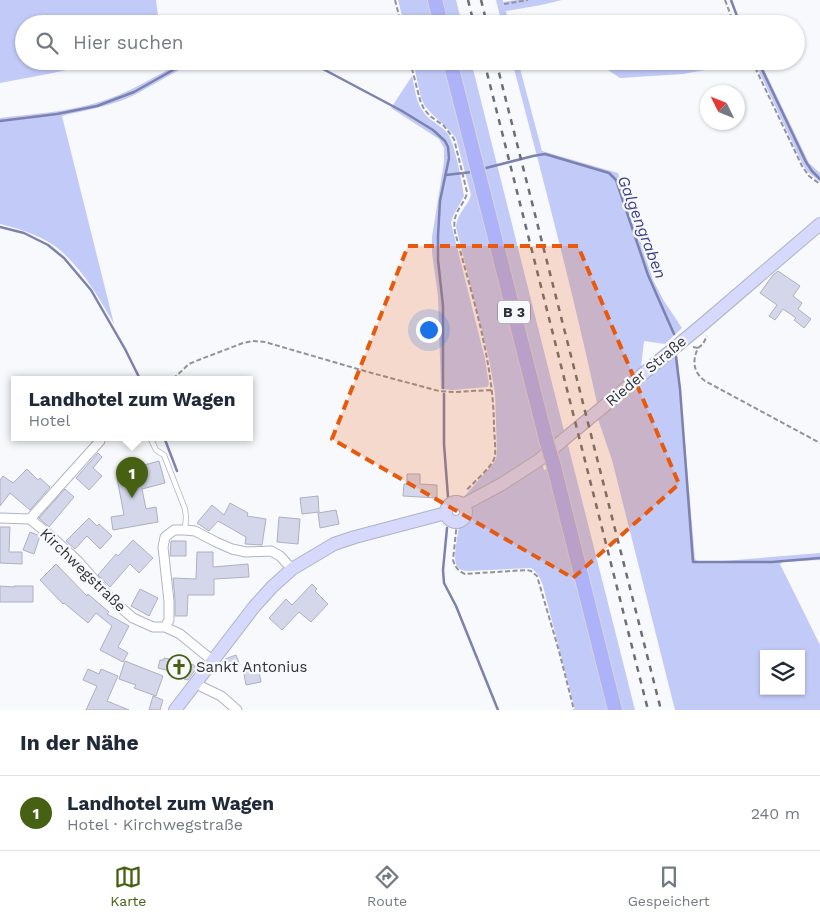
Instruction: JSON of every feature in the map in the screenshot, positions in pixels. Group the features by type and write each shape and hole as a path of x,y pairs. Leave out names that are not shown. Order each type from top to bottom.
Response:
{"main road":[{"path":"435,0 439,15"},
{"name":"B 3","path":"452,70 615,710"}],"street":[{"name":"Rieder Straße","path":"175,710 254,607 292,569 334,544 446,513 452,503 461,504 502,484 539,460 820,224"},
{"name":"Kirchwegstraße","path":"30,519 100,441"},
{"path":"446,513 451,521 457,522 463,519 466,510 461,504"},
{"name":"Kirchwegstraße","path":"0,518 30,519 78,561 112,600 133,618 153,627 165,627 180,634 213,661"},
{"path":"165,627 169,620 169,602 163,547 166,536 174,530 196,531 232,549 246,552 271,551 280,556 292,569"},
{"path":"196,684 221,696 237,710"}],"lane":[{"path":"152,441 156,450 164,455 185,509 185,530"}],"path":[{"path":"395,0 399,15"},
{"path":"504,4 528,0"},
{"path":"725,0 731,15"},
{"path":"412,70 424,109 454,138 460,162 467,192 466,198 456,215 454,223 455,232 483,340 492,390 495,457 490,465 460,497 461,504"},
{"path":"756,70 802,166 809,176 820,184"},
{"path":"683,340 687,345 698,348 694,356 695,367 700,377 713,386 820,443"},
{"path":"176,376 189,364 253,341 265,342 439,391 492,390"},
{"path":"457,522 453,560 459,572 466,574 527,570 537,576 574,710"}],"highlighted area":[{"path":"408,246 578,246 679,484 573,578 332,439"}],"shaded area":[{"path":"0,0 156,0 158,15 15,15 15,70 66,70 0,83"},
{"path":"398,0 429,0 433,15 402,15"},
{"path":"441,0 456,0 460,15 445,15"},
{"path":"496,0 503,0 503,2 516,0 562,0 506,11 507,15 500,15"},
{"path":"167,70 180,70 139,93 122,100 62,116 114,324 83,275 60,250 32,234 0,224 0,118 60,111 84,106 130,90"},
{"path":"415,70 446,70 542,454 513,473 462,499 496,459 495,393 489,359 456,227 459,217 471,195 456,138 431,113 421,98"},
{"path":"458,70 473,70 565,435 554,443"},
{"path":"514,70 520,70 542,151 618,173 653,280 682,328 665,344 644,341 641,367 597,403 567,274"},
{"path":"608,70 705,70 683,74 620,78"},
{"path":"758,70 764,70 809,163 820,173 820,182 803,165"},
{"path":"412,76 419,105 430,119 448,134 458,164 464,196 451,223 485,359 489,385 487,387 453,390 441,389 438,296 432,253 432,237 444,162 444,148 439,139 391,108"},
{"path":"677,350 695,559 699,563 820,553 820,560 783,562 780,564 820,645 820,710 675,710 612,460 598,419"},
{"path":"568,445 635,710 620,710 557,453"},
{"path":"542,463 544,470 547,469 608,710 575,710 543,586 540,578 531,568 466,571 460,569 456,564 455,551 459,526 467,519 469,509"}],"building":[{"path":"778,271 800,286 793,296 802,303 798,309 811,319 804,328 794,320 796,318 783,309 775,320 769,316 777,305 760,293"},
{"path":"98,453 102,457 93,468 102,476 89,490 76,478"},
{"path":"159,461 165,483 142,489 146,509 156,507 158,522 113,530 111,517 124,515 117,478 121,477 120,472 137,469 137,467"},
{"path":"27,469 38,480 40,478 50,487 30,510 10,493 0,506 0,480 3,476 13,483"},
{"path":"407,474 420,474 420,484 437,485 437,498 403,496 404,484 407,484"},
{"path":"65,489 74,497 49,527 39,518"},
{"path":"318,496 319,512 302,514 300,498"},
{"path":"230,503 248,513 247,516 266,519 262,545 245,544 246,537 218,521 209,531 197,523 212,505 224,515"},
{"path":"336,510 339,524 320,528 318,513"},
{"path":"279,517 300,519 298,544 277,542"},
{"path":"89,518 112,536 100,549 87,536 75,549 66,541"},
{"path":"0,527 10,527 9,552 22,552 22,564 0,563"},
{"path":"30,532 40,536 34,554 23,550"},
{"path":"133,540 153,558 139,573 130,564 110,587 98,575 116,554 118,556"},
{"path":"171,541 186,541 186,556 170,556"},
{"path":"197,552 213,552 213,567 248,564 249,577 214,579 214,595 188,595 187,616 175,616 173,578 196,579"},
{"path":"56,564 87,596 88,594 109,612 107,614 129,626 118,647 128,653 123,662 100,650 112,626 96,613 88,623 63,604 40,580"},
{"path":"312,584 317,589 315,591 328,604 311,622 299,612 282,630 269,618 286,599 292,605"},
{"path":"0,586 33,586 33,602 0,602"},
{"path":"140,589 158,598 149,616 131,606"},
{"path":"236,655 240,665 225,670 222,662"},
{"name":"Sankt Antonius","path":"164,658 189,663 194,665 196,669 188,680 184,679 185,675 158,668 160,660 164,660"},
{"path":"125,661 163,676 156,696 134,688 136,685 119,679"},
{"path":"258,666 261,682 246,685 243,669"},
{"path":"88,669 99,674 101,669 118,676 107,701 129,710 86,710 97,686 83,680"},
{"path":"153,696 163,700 160,710 149,710"}],"waterway":[{"path":"731,0 737,15"},
{"path":"0,121 57,114 97,106 134,92 173,70"},
{"path":"325,70 402,111 433,130 445,141 448,147 449,158 440,201 438,236 438,260 443,306 443,388"},
{"path":"762,70 806,162 820,179"},
{"name":"Galgengraben","path":"482,169 545,154 609,173 616,180 648,275 674,334"},
{"name":"Galgengraben","path":"446,175 472,172"},
{"path":"0,227 24,233 48,245 64,258 91,290 138,376"},
{"name":"Galgengraben","path":"676,357 693,562 772,562 820,558"},
{"path":"444,394 444,444 448,497"},
{"path":"166,441 177,471"},
{"path":"447,528 443,570 444,583 456,606 498,710"}],"railway":[{"path":"468,0 472,15"},
{"path":"481,0 485,15"},
{"path":"486,70 648,710"},
{"path":"498,70 661,710"}],"place":[{"name":"Landhotel zum Wagen","path":"132,498"},
{"name":"Sankt Antonius","path":"179,667"}]}
